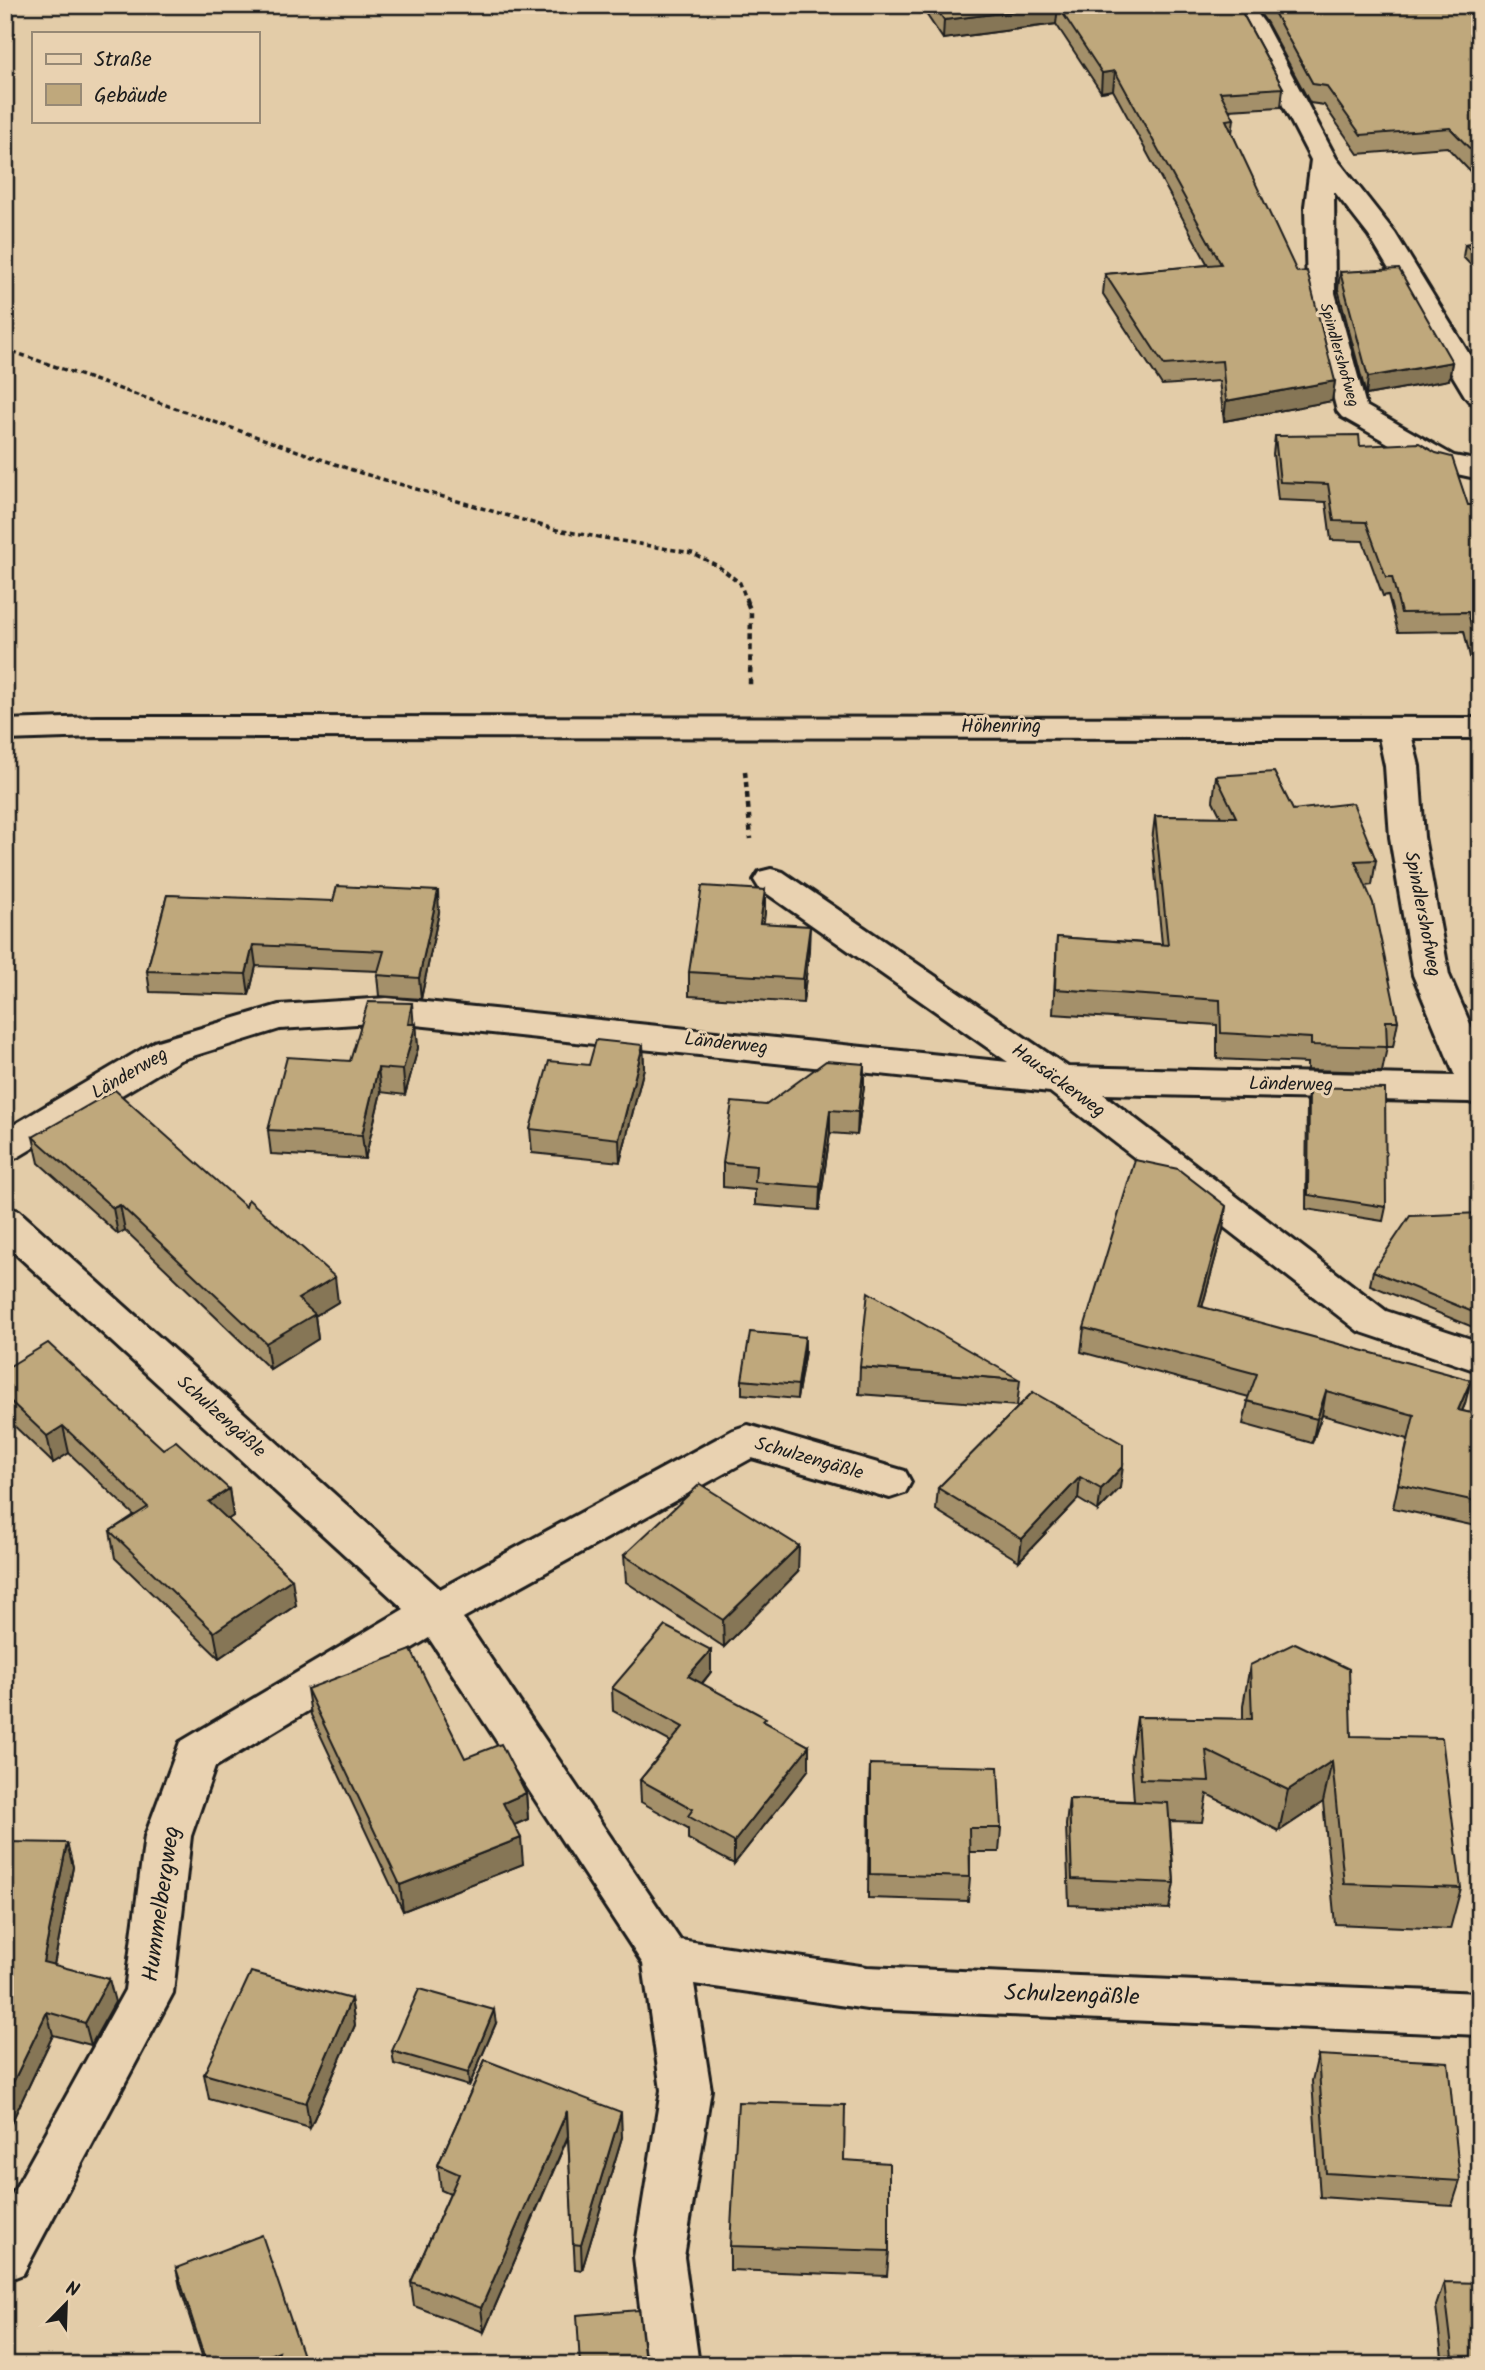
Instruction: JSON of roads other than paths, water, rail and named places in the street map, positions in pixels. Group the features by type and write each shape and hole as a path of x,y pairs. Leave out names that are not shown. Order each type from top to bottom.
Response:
{"street":[{"path":"1238,5 1256,29 1324,160 1381,233 1480,396"},
{"name":"Spindlershofweg","path":"1324,160 1319,206 1321,293 1352,411 1445,463 1480,470"},
{"name":"Höhenring","path":"5,730 96,727 1480,728"},
{"name":"Spindlershofweg","path":"1393,729 1402,766 1407,837 1432,975 1479,1090"},
{"name":"Hausäckerweg","path":"771,880 1060,1080 1372,1321 1480,1357"},
{"name":"Länderweg","path":"5,1148 167,1051 279,1017 387,1010 1060,1080 1479,1090"},
{"name":"Schulzengäßle","path":"5,1221 436,1612 666,1959 686,2090 659,2257 673,2365"},
{"name":"Schulzengäßle","path":"436,1612 748,1441 890,1482"},
{"name":"Hummelbergweg","path":"5,2257 149,1993 168,1836 196,1755 436,1612"},
{"name":"Schulzengäßle","path":"666,1959 867,1987 1480,2014"}]}
